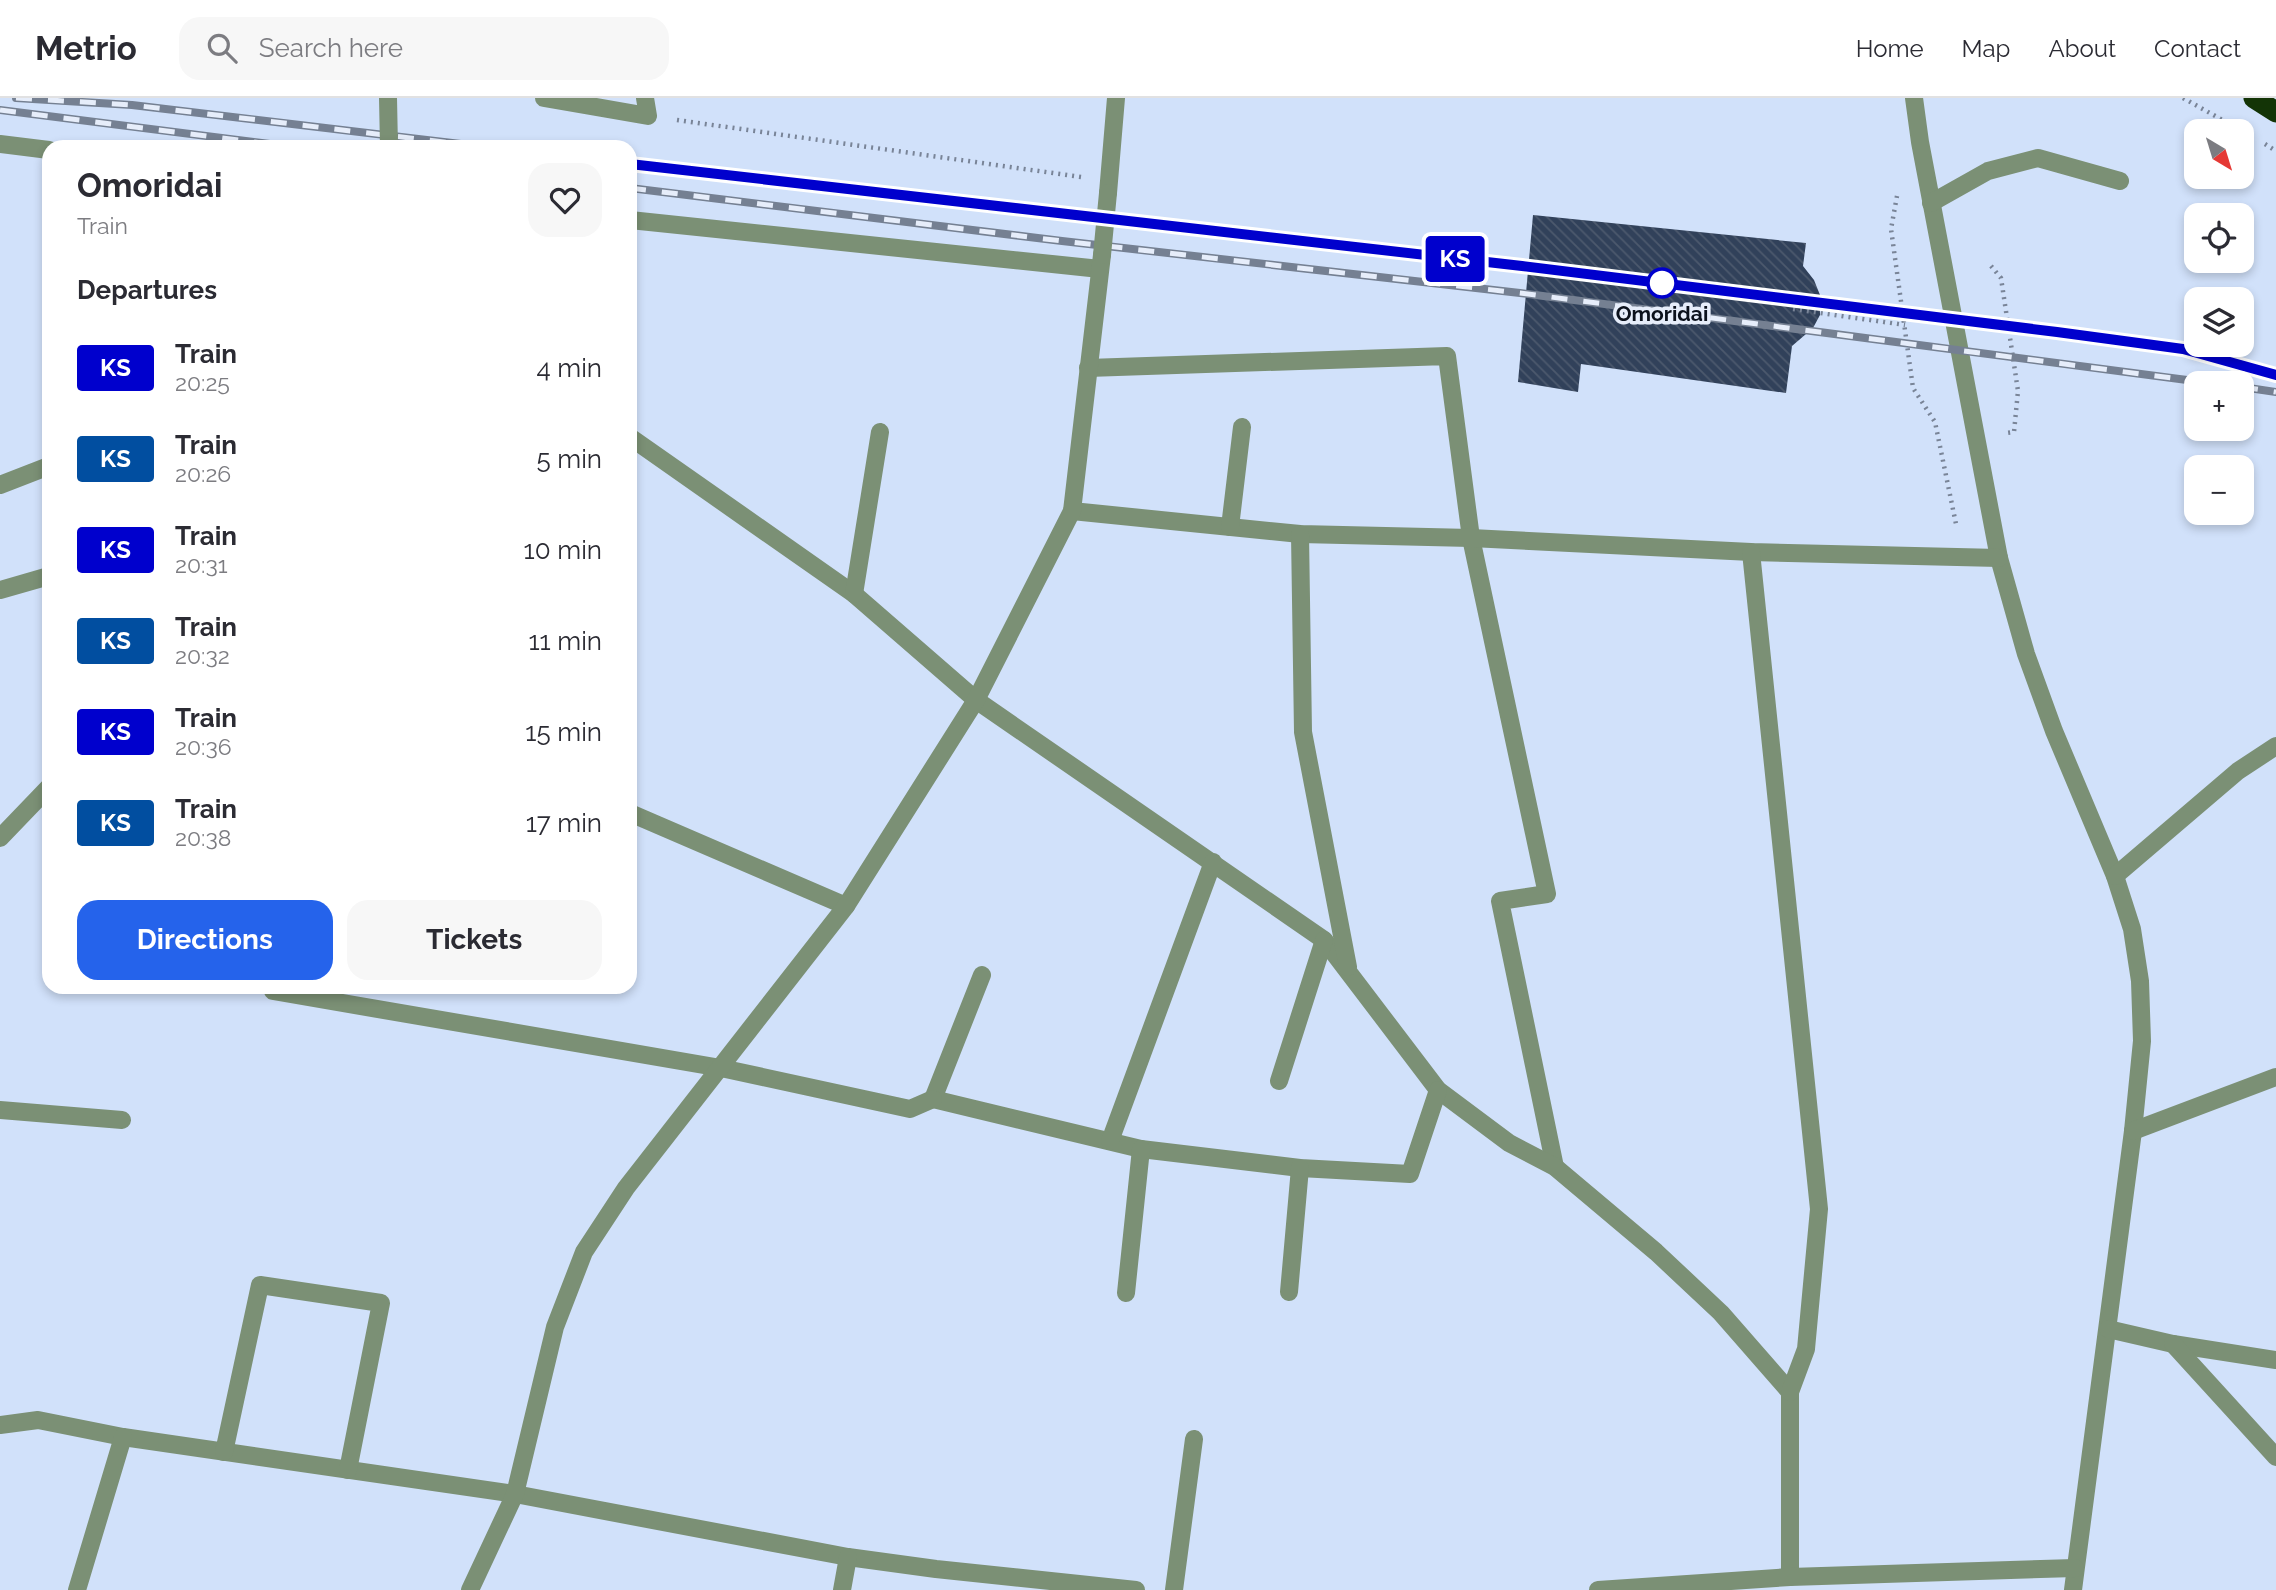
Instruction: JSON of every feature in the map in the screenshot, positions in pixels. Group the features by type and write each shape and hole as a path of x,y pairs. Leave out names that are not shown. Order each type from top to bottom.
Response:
{"highway":[{"path":"2254,98 2276,112"}],"street":[{"path":"388,98 389,140"},
{"path":"544,98 647,107"},
{"path":"470,1590 515,1494 555,1327 584,1252 626,1188 846,906 976,700 1072,511 1109,187 1116,98"},
{"path":"1914,98 1931,202 1999,558 2026,654 2054,731 2115,876 2132,929 2140,981 2142,1041 2133,1131 2073,1590"},
{"path":"0,144 42,149"},
{"path":"1931,202 1989,171 2038,158 2120,181"},
{"path":"637,221 1101,262"},
{"path":"1088,368 1447,356 1471,538 1547,894 1500,901 1555,1167"},
{"path":"1230,527 1242,427"},
{"path":"854,594 880,432"},
{"path":"637,442 854,594 976,700 1324,940 1438,1090 1509,1143 1555,1167 1656,1252 1721,1312 1790,1392"},
{"path":"0,485 42,469"},
{"path":"1072,511 1300,534 1471,538 1751,552 1999,558"},
{"path":"1300,534 1303,732 1348,969"},
{"path":"1751,552 1819,1209 1806,1349 1790,1392 1790,1577"},
{"path":"0,590 42,578"},
{"path":"2115,876 2238,771 2276,746"},
{"path":"0,838 42,795"},
{"path":"637,816 846,906"},
{"path":"1110,1141 1213,862"},
{"path":"1279,1081 1324,940"},
{"path":"933,1099 982,975"},
{"path":"290,994 721,1068 910,1109 933,1099 1141,1149 1300,1168 1410,1174 1438,1090"},
{"path":"2133,1131 2276,1077"},
{"path":"0,1110 122,1120"},
{"path":"1126,1293 1141,1149"},
{"path":"1289,1292 1300,1168"},
{"path":"224,1452 260,1285 381,1303 348,1470"},
{"path":"2108,1329 2276,1360"},
{"path":"2173,1343 2276,1457"},
{"path":"0,1425 38,1420 123,1437 515,1494 848,1558 1136,1590"},
{"path":"77,1590 123,1437"},
{"path":"1174,1590 1194,1439"},
{"path":"842,1590 848,1558"},
{"path":"1598,1590 1692,1587 1790,1577 2075,1568"}],"path":[{"path":"2183,98 2220,119"},
{"path":"647,107 1109,187"},
{"path":"1895,185 1897,197 1891,229 1913,388 1935,422 1956,524"},
{"path":"1991,266 2000,278 2018,391 2014,432"},
{"path":"1793,309 1905,325"}],"building":[{"path":"1533,215 1806,243 1803,266 1814,280 1820,295 1820,315 1813,328 1792,346 1786,393 1581,364 1578,392 1518,382"}],"railway":[{"path":"16,98 132,105 427,140"},
{"path":"0,110 238,140"},
{"path":"637,165 1522,266 2057,332 2183,349 2276,375"},
{"path":"637,189 1520,293 2184,380"},
{"path":"2254,389 2276,392"}],"train":[{"name":"KS","path":"637,165 1522,266 2057,332 2183,349 2276,375"}],"place":[{"name":"Omoridai","path":"1662,283"}]}
